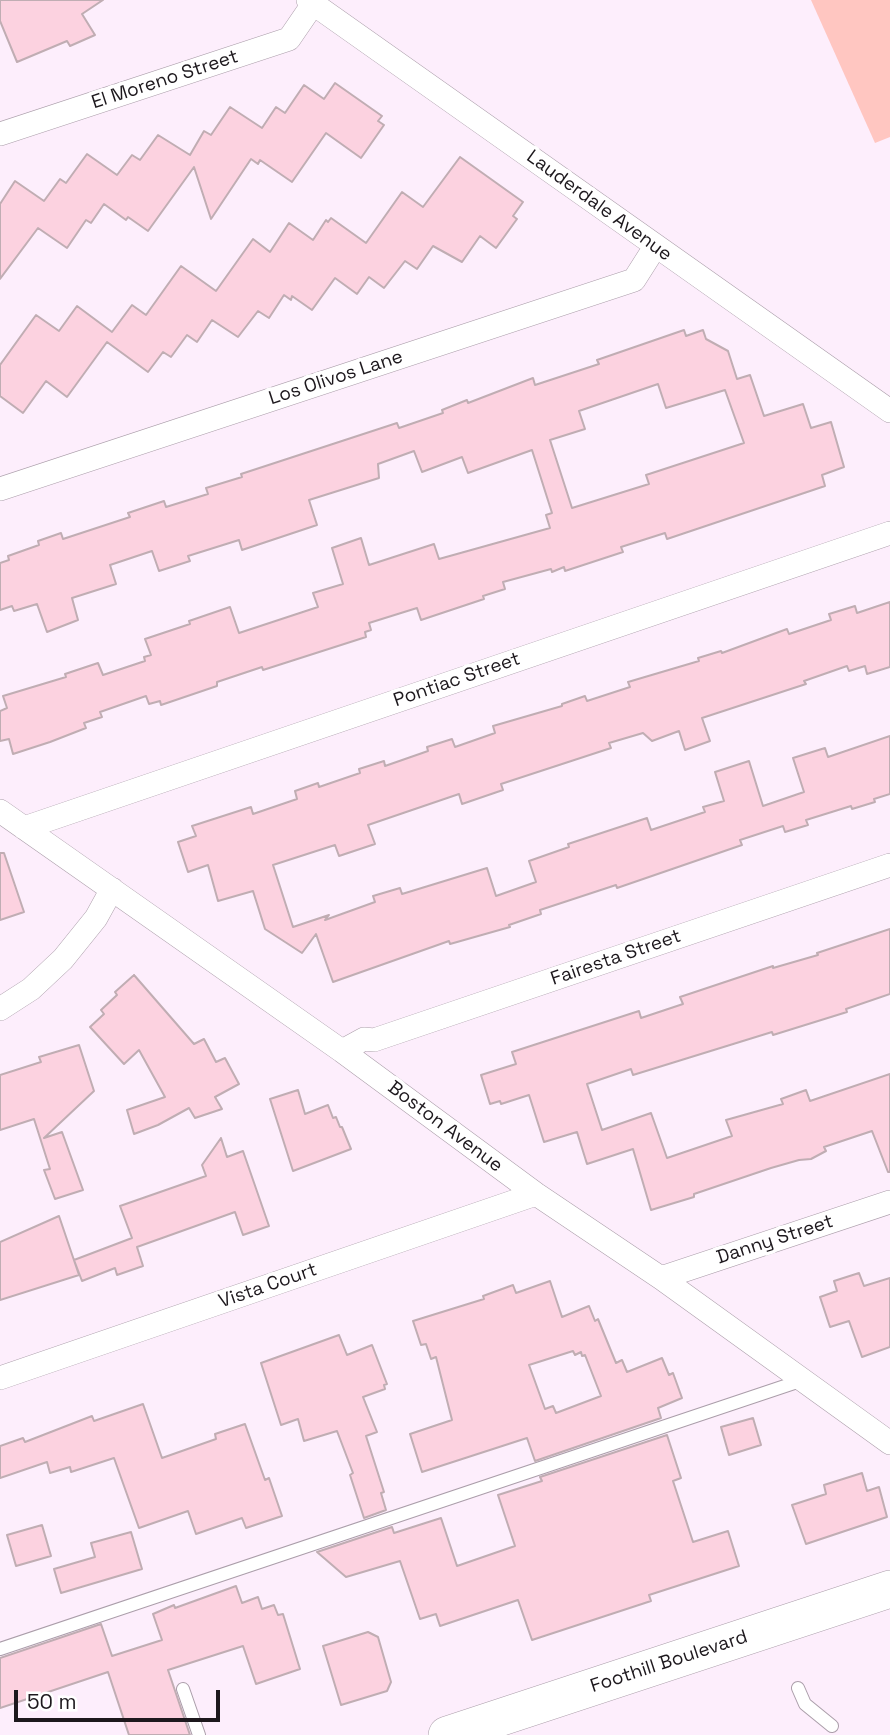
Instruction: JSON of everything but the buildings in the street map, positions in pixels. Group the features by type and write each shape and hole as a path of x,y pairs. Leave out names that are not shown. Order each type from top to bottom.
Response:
{"main road":[{"name":"Foothill Boulevard","path":"447,1735 890,1589"}],"street":[{"name":"El Moreno Street","path":"0,134 289,39 311,2"},
{"name":"Lauderdale Avenue","path":"311,2 890,411"},
{"name":"Los Olivos Lane","path":"0,488 634,280 655,247"},
{"name":"Pontiac Street","path":"24,828 890,533"},
{"name":"Boston Avenue","path":"0,811 342,1051 536,1195 661,1278 890,1443"},
{"name":"Fairesta Street","path":"342,1051 364,1039 374,1040 890,865"},
{"path":"0,1009 31,989 63,959 96,918 112,890"},
{"name":"Vista Court","path":"0,1378 536,1195"},
{"name":"Danny Street","path":"661,1278 890,1202"}],"lane":[{"path":"0,1649 803,1380"},
{"path":"798,1688 805,1704 832,1726"},
{"path":"183,1689 199,1735"}],"shaded area":[{"path":"811,0 890,0 890,137 875,143"}]}
